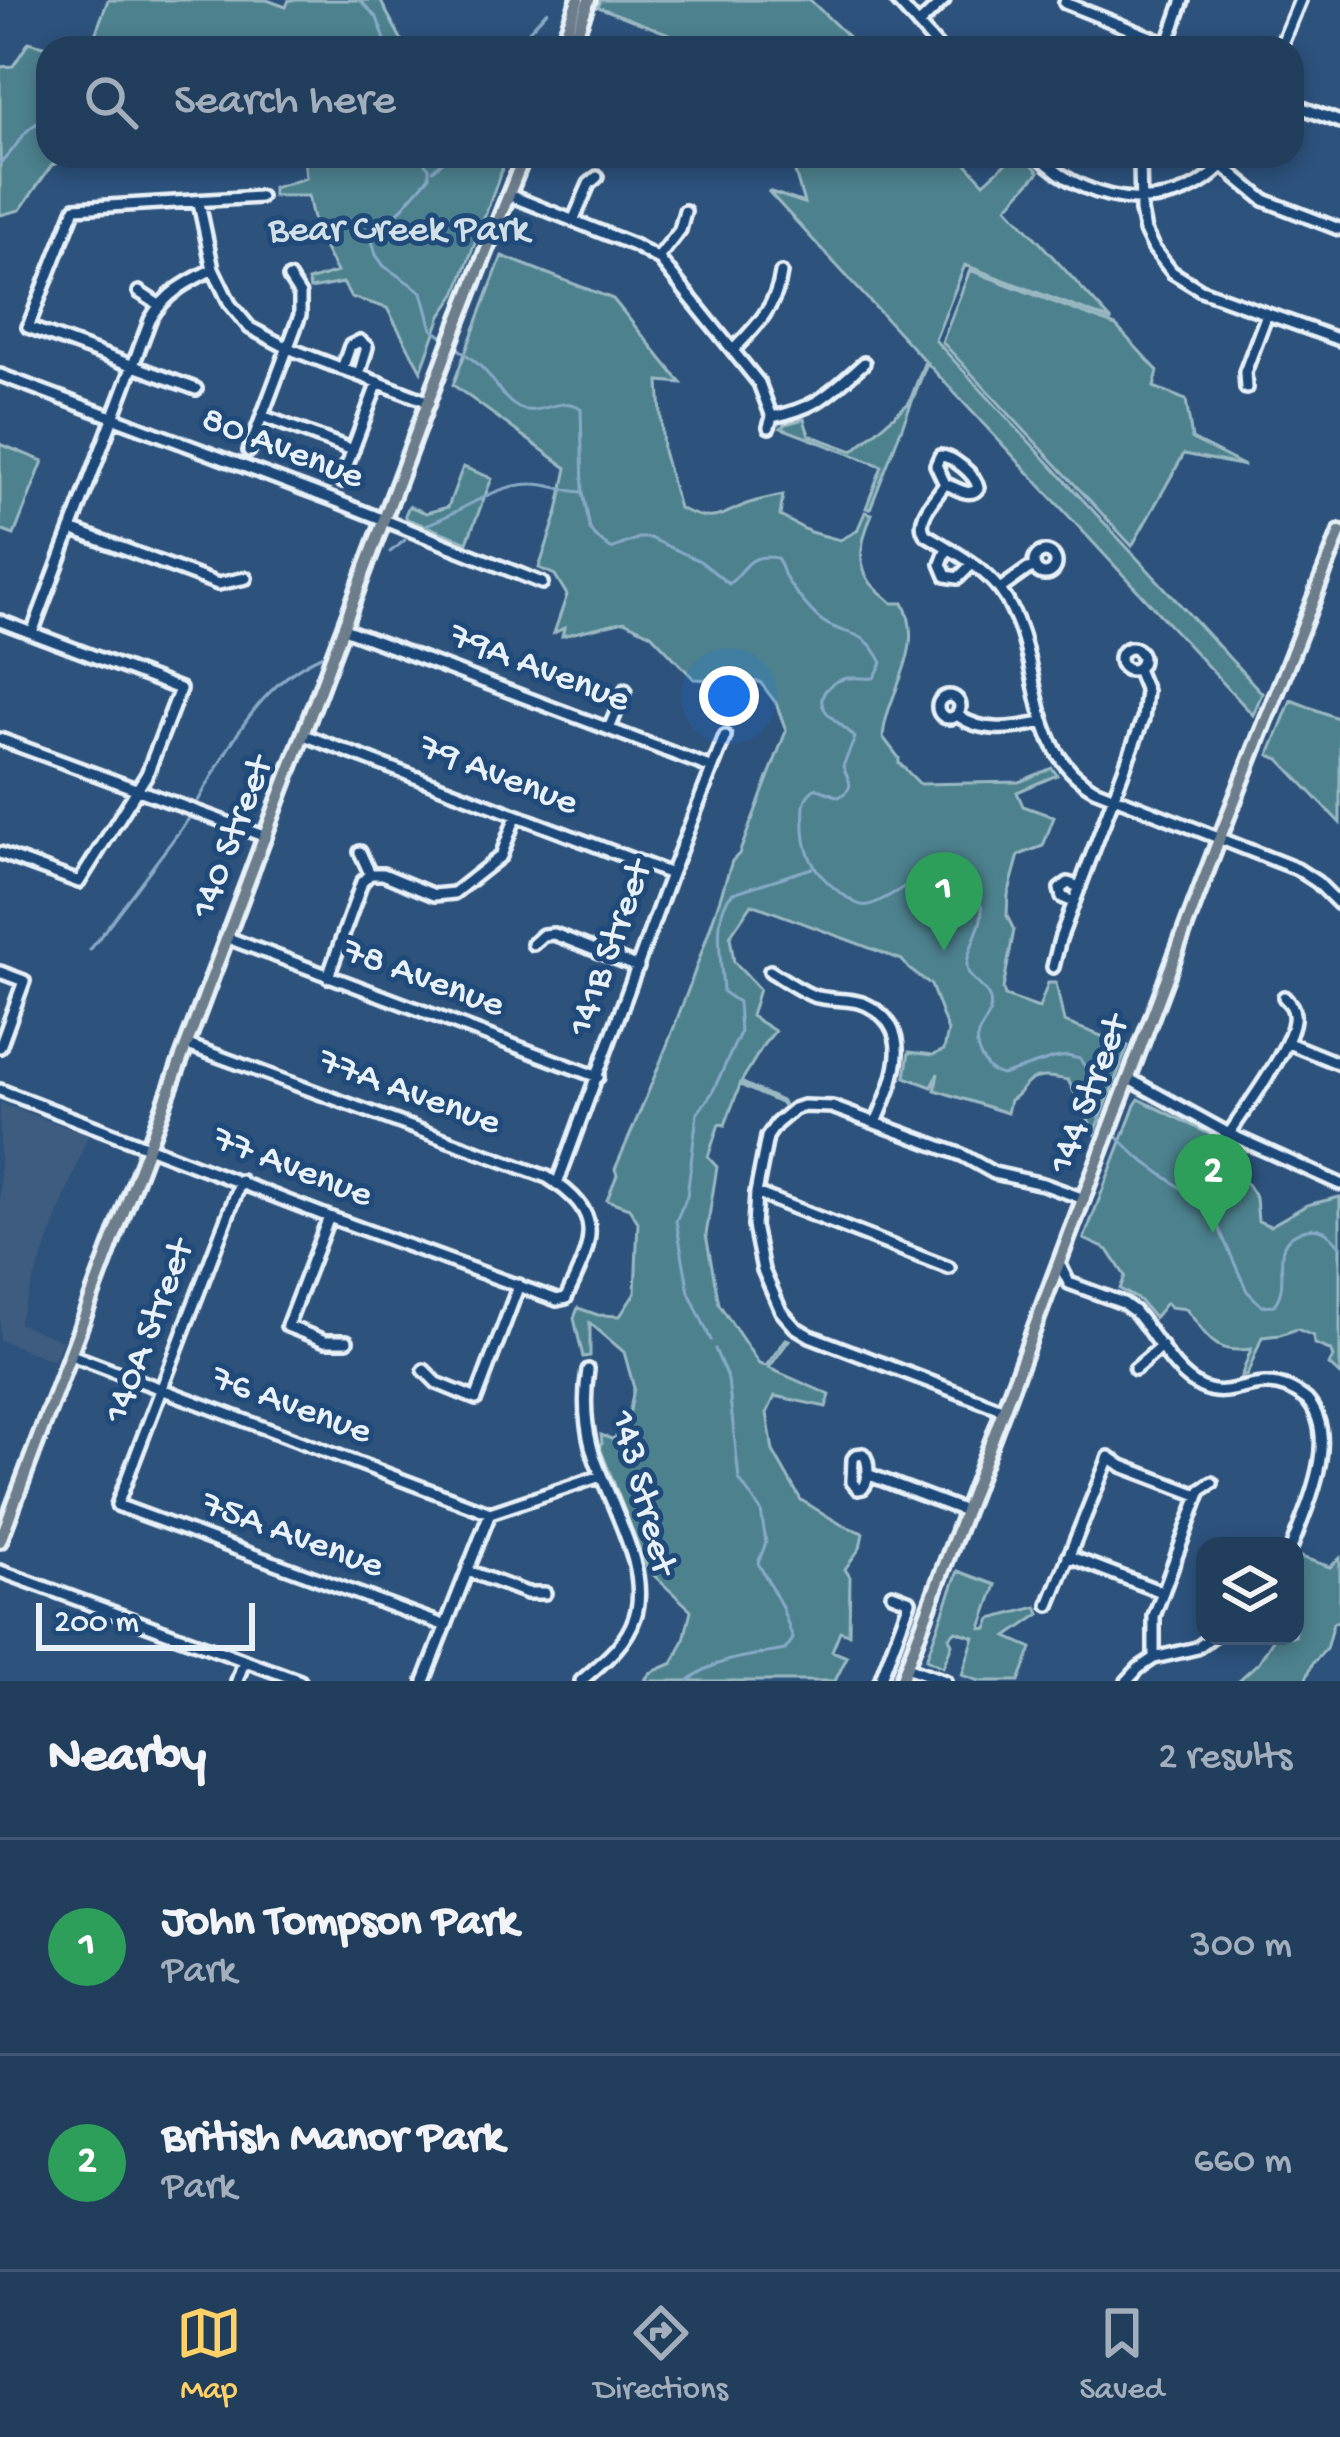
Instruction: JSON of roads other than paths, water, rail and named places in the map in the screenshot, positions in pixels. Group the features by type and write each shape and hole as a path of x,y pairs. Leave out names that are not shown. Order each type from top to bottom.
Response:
{"main road":[{"path":"564,36 578,0"},
{"path":"576,36 589,0"},
{"name":"140 Street","path":"0,1540 519,168"},
{"name":"144 Street","path":"901,1681 1340,533"}],"street":[{"path":"896,0 928,36"},
{"path":"918,25 944,0"},
{"path":"1066,0 1150,36"},
{"path":"1175,36 1184,0"},
{"path":"1285,36 1300,0"},
{"path":"1304,108 1340,122"},
{"path":"1052,168 1080,187 1113,198 1142,200 1164,198 1197,185 1218,168"},
{"path":"1140,168 1148,237 1172,272 1202,290 1340,340"},
{"path":"1234,168 1264,200 1339,230"},
{"path":"573,220 597,177"},
{"path":"509,195 658,258 759,383 770,422 818,404 864,363"},
{"path":"196,389 28,327 75,208 260,197"},
{"path":"199,202 213,269 244,322 288,348 429,402"},
{"path":"658,258 680,230 685,211"},
{"path":"32,633 146,328 159,305 183,284 213,269"},
{"path":"734,350 766,314 782,272"},
{"path":"249,451 300,315 300,295 290,278"},
{"path":"139,292 159,305"},
{"path":"1246,388 1246,373 1267,314"},
{"path":"342,369 350,346 360,341 367,353 359,375"},
{"name":"80 Avenue","path":"0,375 542,584"},
{"path":"341,482 378,382"},
{"path":"262,416 353,450"},
{"path":"943,455 978,485 969,494 945,484 936,462 943,455"},
{"path":"945,484 921,520 921,528 1000,589 1022,635 1051,744 1066,769 1114,797 1304,873 1340,905"},
{"path":"71,529 218,584 246,578"},
{"path":"947,548 941,564 946,576 958,578 972,564"},
{"path":"1000,589 1034,567"},
{"path":"0,621 180,689 147,774 79,882 0,853"},
{"name":"79A Avenue","path":"344,629 712,768"},
{"path":"1053,968 1146,706 1137,668"},
{"path":"609,729 625,690"},
{"path":"957,716 968,724 995,729 1043,722"},
{"name":"79 Avenue","path":"304,735 671,874"},
{"name":"141B Street","path":"557,1184 725,736"},
{"path":"0,739 266,837"},
{"path":"328,977 362,882 370,874 383,874 434,895 454,893 501,856 516,816"},
{"path":"360,853 370,874"},
{"path":"1074,902 1062,897 1061,886 1080,887"},
{"path":"533,944 548,933 638,967"},
{"name":"78 Avenue","path":"228,938 598,1077"},
{"path":"770,971 813,996 865,1004 884,1018 897,1040 898,1068 876,1123"},
{"path":"0,972 24,981 0,1047"},
{"path":"1229,1134 1288,1043 1294,1016 1285,998"},
{"path":"1288,1043 1340,1064"},
{"name":"77A Avenue","path":"188,1045 557,1184 582,1205 590,1223 586,1251 562,1300"},
{"path":"1129,1079 1229,1134 1339,1184"},
{"name":"77 Avenue","path":"0,1090 562,1300"},
{"path":"798,1093 798,1107"},
{"path":"1004,1411 795,1327 781,1310 758,1254 756,1193 767,1137 798,1107 832,1107 962,1155 1000,1175 1084,1199"},
{"name":"140A Street","path":"117,1505 242,1181"},
{"path":"756,1193 949,1268"},
{"path":"329,1216 286,1326 326,1341 347,1341"},
{"path":"1059,1263 1069,1283 1129,1306 1187,1378 1208,1390 1229,1392 1267,1384 1295,1391 1311,1404 1321,1419 1326,1448 1295,1537"},
{"path":"1044,1304 1069,1283"},
{"path":"424,1370 437,1383 476,1399 518,1286"},
{"path":"1135,1369 1162,1346"},
{"name":"76 Avenue","path":"71,1354 490,1513"},
{"name":"143 Street","path":"580,1681 610,1657 627,1634 639,1593 635,1564 588,1431 588,1370"},
{"path":"1049,1605 1109,1456 1122,1466 1198,1495"},
{"path":"867,1474 965,1511"},
{"path":"424,1681 490,1513 601,1476"},
{"path":"1154,1658 1154,1616 1198,1495 1212,1483"},
{"name":"75A Avenue","path":"117,1505 446,1625"},
{"path":"1068,1556 1162,1592"},
{"path":"468,1570 527,1593 545,1593"},
{"path":"0,1571 300,1681"},
{"path":"880,1681 910,1600 892,1594"},
{"path":"1127,1681 1154,1658 1200,1645"},
{"path":"237,1681 244,1661"},
{"path":"906,1667 945,1681"}],"waterway":[{"path":"360,0 377,18 384,36"},
{"path":"524,36 547,11"},
{"path":"0,163 36,124"},
{"path":"429,168 429,177 372,240 384,266 422,292 432,329 448,340"},
{"path":"455,346 482,367 517,407 533,410 566,404 581,409 583,492 590,529 611,549 650,538 700,561 729,584 753,560 777,558 790,585 817,616 861,638 875,651 882,663 874,678 843,679 823,695 825,710 855,738 843,766 848,789 839,797 816,788 805,801 807,850 828,883 862,905 937,874 949,875 973,891 982,910 967,969 990,1000 977,1041 988,1068 1002,1075 1054,1058 1080,1059 1089,1073 1087,1098 1102,1122 1139,1158 1202,1203 1217,1224 1247,1291 1262,1306 1274,1305 1280,1294 1282,1251 1294,1235 1318,1228 1340,1246"},
{"path":"425,525 519,485 581,492"},
{"path":"390,552 405,540"},
{"path":"198,801 263,699 321,656"},
{"path":"90,950 190,817"},
{"path":"711,1340 689,1292 676,1221 687,1196 697,1114 740,1033 738,1002 723,992 722,913 733,893 812,868"},
{"path":"688,1681 722,1663 785,1650 793,1639 758,1563 766,1543 761,1511 739,1479 728,1380 715,1349"}],"place":[{"name":"John Tompson Park","path":"944,951"},
{"name":"British Manor Park","path":"1213,1233"}],"park label":[{"name":"Bear Creek Park","path":"399,232"}]}
